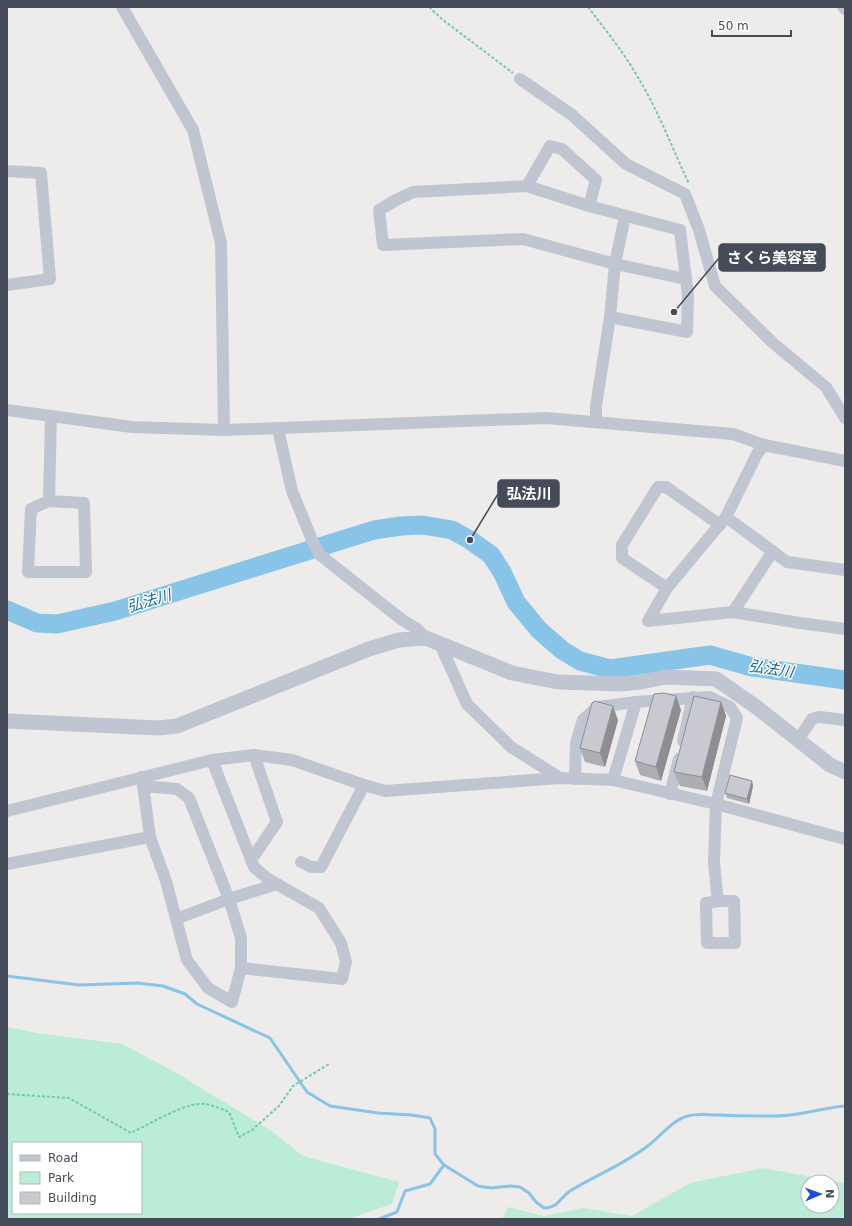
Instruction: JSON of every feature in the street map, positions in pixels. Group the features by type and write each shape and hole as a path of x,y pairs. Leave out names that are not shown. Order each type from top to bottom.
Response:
{"street":[{"path":"122,7 193,130 220,236 222,251 224,430"},
{"path":"520,78 572,115 626,164 685,194 699,230 715,286 772,343 826,387 845,418"},
{"path":"526,186 550,146 562,148 596,180 589,206"},
{"path":"7,171 42,173 50,279 7,285"},
{"path":"610,317 687,332 688,296 686,279 680,230 589,206 526,186 413,192 379,210 383,245 522,238 615,264 686,279"},
{"path":"596,421 596,406 610,317 615,264 625,216"},
{"path":"7,410 132,427 224,430 546,418 596,421 732,434 764,446 845,461"},
{"path":"49,501 51,416"},
{"path":"278,429 292,491 312,540 320,555 401,619 417,629 426,638 512,673 558,682 620,684 666,677 716,680 755,706 830,765 845,772"},
{"path":"764,446 757,454 723,521 667,588 648,621 733,612 845,629"},
{"path":"667,588 622,558 622,545 658,487 666,487 773,551 787,562 845,570"},
{"path":"49,501 84,503 86,572 28,572 31,509 49,501"},
{"path":"733,612 773,551"},
{"path":"7,722 160,728 177,726 369,649 399,640 426,638"},
{"path":"440,644 467,704 510,747 560,778"},
{"path":"575,779 576,743 583,720 597,707 693,697 709,697 730,707 737,718 716,804 714,862 719,901"},
{"path":"670,794 693,697"},
{"path":"613,780 636,702"},
{"path":"798,740 812,719 819,717 845,720"},
{"path":"7,811 142,782 212,760 254,755 292,760 385,791 560,778 613,780 716,804 845,839"},
{"path":"251,860 277,822 254,755"},
{"path":"212,760 254,866 268,879 319,908 341,943 346,962 342,979 241,968"},
{"path":"142,782 177,789 189,798 229,899 241,938 241,968 232,1002 208,988 187,960 166,881 150,837 142,782"},
{"path":"301,862 311,867 321,867 364,785"},
{"path":"7,864 150,837"},
{"path":"176,919 229,899 276,884"}],"path":[{"path":"429,7 442,20 520,78"},
{"path":"588,7 636,73 690,185 685,194"},
{"path":"7,1094 69,1098 131,1133 183,1108 198,1104 215,1106 229,1112 238,1137 252,1130 279,1106 293,1086 329,1064"}],"green space":[{"path":"7,1027 37,1033 122,1044 175,1072 270,1130 303,1156 399,1182 392,1204 348,1219 7,1219"},
{"path":"763,1168 800,1175 800,1214 840,1214 840,1182 845,1183 845,1219 502,1219 508,1207 544,1216 583,1208 632,1216 690,1183"}],"building":[{"path":"664,693 676,696 656,767 635,761 654,694"},
{"path":"694,696 721,702 702,777 674,772"},
{"path":"595,701 613,706 600,753 580,748 592,703"},
{"path":"730,775 752,781 747,799 725,793"}],"waterway":[{"name":"弘法川","path":"7,610 37,623 57,624 115,611 374,530 401,526 423,525 452,530 470,540 491,555 502,572 516,602 539,630 562,650 580,661 610,669 710,655 752,667 845,680"},
{"path":"7,976 79,985 138,983 163,986 185,994 197,1004 270,1038 307,1092 330,1106 378,1113 412,1115 430,1118 435,1129 435,1154 444,1165 478,1186 491,1188 511,1186 520,1187 529,1193 536,1202 544,1208 553,1206 570,1191 640,1152 682,1118 699,1114 785,1116 845,1106"},
{"path":"379,1219 397,1212 405,1191 430,1184 444,1165"}],"place":[{"name":"さくら美容室","path":"674,312"},
{"name":"弘法川","path":"470,540"}]}
